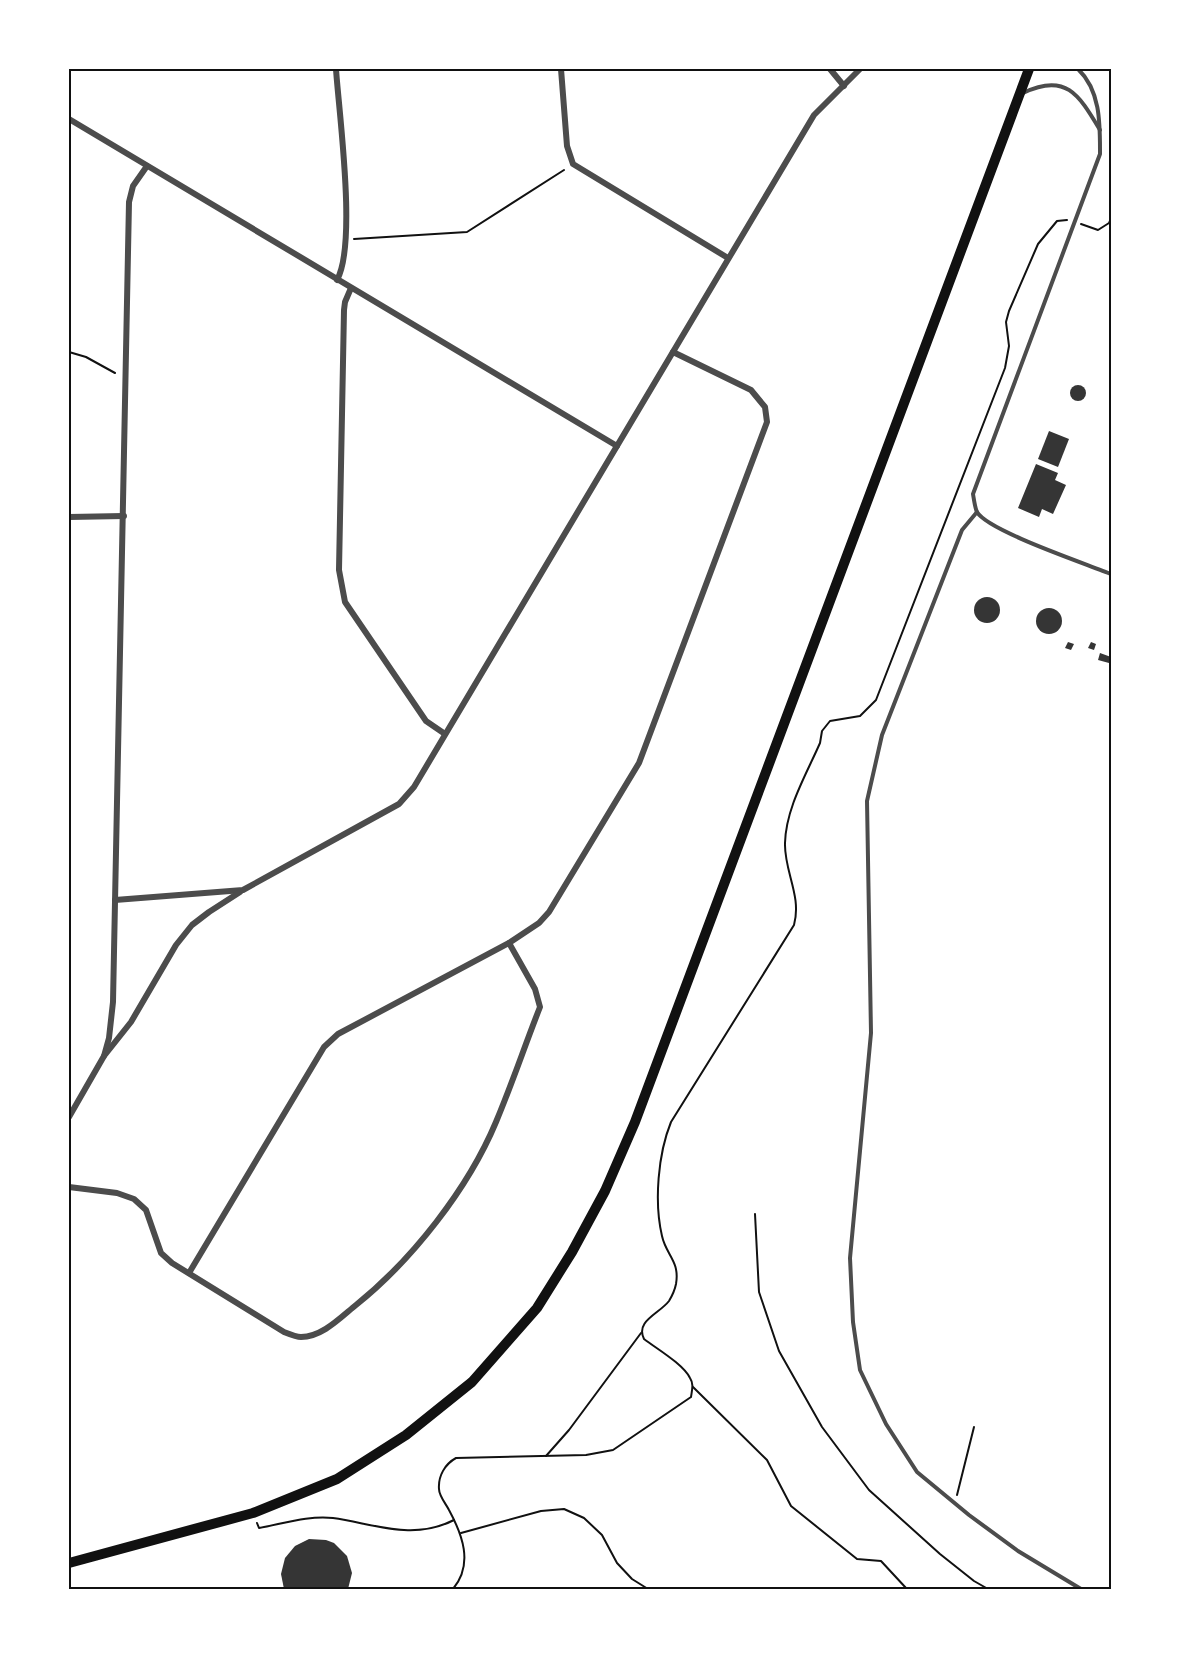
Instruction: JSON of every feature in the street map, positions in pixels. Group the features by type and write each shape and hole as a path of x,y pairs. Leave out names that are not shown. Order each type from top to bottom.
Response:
{"main road":[{"path":"69,1563 253,1514 337,1479 406,1435 472,1382 537,1308 572,1252 605,1191 635,1122 1029,69"}],"street":[{"path":"336,69 345,185 344,261 337,279"},
{"path":"561,69 567,146 573,164 728,258"},
{"path":"830,69 844,86"},
{"path":"69,1117 104,1056 131,1022 176,945 192,925 243,890 399,804 414,787 814,115 860,69"},
{"path":"69,119 617,446"},
{"path":"104,1056 109,1038 113,1002 116,900 129,202 133,186 147,166"},
{"path":"351,288 345,302 344,322 339,570 345,602 426,721 445,734"},
{"path":"189,1274 324,1047 338,1034 509,943 539,922 549,912 639,763 767,422 765,406 751,390 673,352"},
{"path":"69,517 124,516"},
{"path":"116,900 243,890"},
{"path":"69,1187 117,1193 134,1199 146,1210 161,1253 171,1263 284,1332 300,1337 315,1334 330,1326 376,1289 415,1248 446,1208 495,1124 540,1007 535,989 509,943"}],"lane":[{"path":"1078,69 1084,74 1100,114 1100,154 973,494 977,512 986,521 1111,574"},
{"path":"1019,95 1039,85 1053,84 1068,87 1078,97 1100,130"},
{"path":"977,512 962,530 882,735 867,801 871,1033 850,1258 853,1322 860,1370 886,1425 917,1472 1018,1551 1081,1589"}],"path":[{"path":"345,239 467,232 573,164"},
{"path":"546,1456 583,1412 641,1333 643,1325 669,1301 675,1286 677,1270 662,1239 659,1216 660,1161 664,1141 671,1122 794,925 797,913 796,898 784,846 787,818 820,743 822,731 830,721 860,717 876,700 1005,368 1009,346 1006,322 1038,244 1057,221 1074,222 1098,230 1109,223 1111,218"},
{"path":"69,352 86,357 116,374 126,386"},
{"path":"755,1214 759,1292 779,1351 822,1427 869,1490 940,1554 988,1589"},
{"path":"453,1589 462,1570 464,1549 461,1533 439,1490 442,1471 456,1458 586,1455 613,1450 685,1402 691,1397 692,1379 685,1370 644,1340 641,1333"},
{"path":"693,1387 767,1460 791,1506 857,1559 881,1561 906,1588 910,1589"},
{"path":"955,1504 974,1427"},
{"path":"461,1533 541,1511 564,1509 584,1518 603,1535 617,1563 632,1579 648,1589"},
{"path":"253,1514 259,1528 330,1518 390,1530 409,1531 430,1529 454,1520"}],"building":[{"path":"1075,385 1081,385 1086,393 1084,399 1075,401 1070,396 1070,390"},
{"path":"1049,431 1069,439 1058,467 1038,459"},
{"path":"1036,464 1058,473 1055,480 1066,485 1053,514 1042,509 1039,517 1018,508"},
{"path":"987,597 996,601 1000,610 996,619 987,623 978,619 974,610 978,601"},
{"path":"1049,608 1058,612 1062,621 1058,630 1049,634 1040,630 1036,621 1040,612"},
{"path":"1068,642 1074,644 1071,650 1065,648"},
{"path":"1091,642 1096,644 1094,650 1088,648"},
{"path":"1100,653 1111,657 1109,663 1098,660"},
{"path":"309,1539 334,1543 347,1556 352,1573 348,1589 284,1589 281,1574 285,1558 295,1546"}]}
